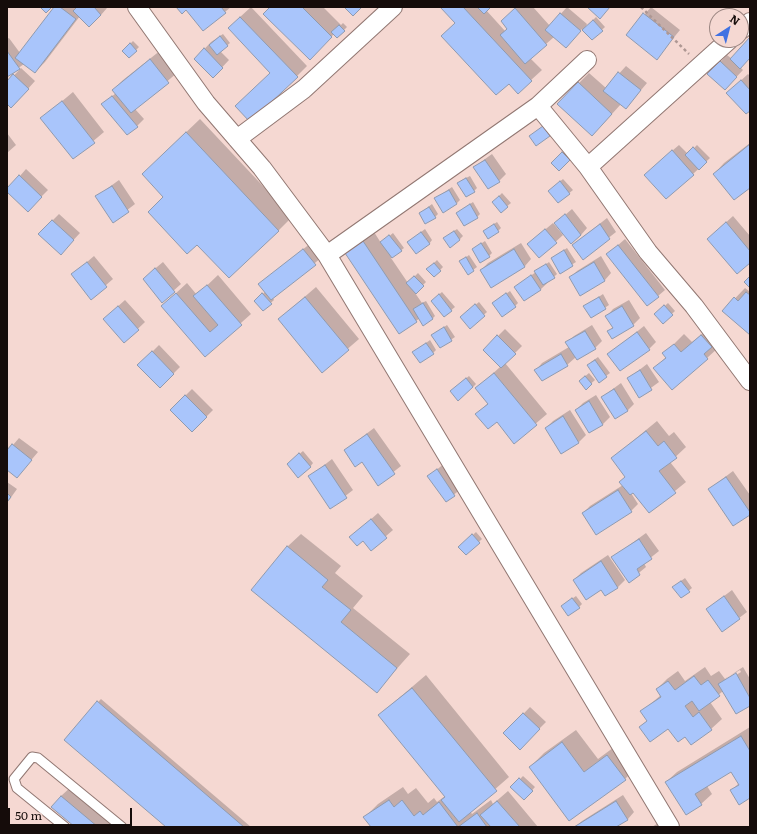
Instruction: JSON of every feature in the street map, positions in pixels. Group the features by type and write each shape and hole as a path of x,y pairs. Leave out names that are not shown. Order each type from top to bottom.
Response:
{"street":[{"path":"137,7 206,102 262,168 327,255 670,827"},
{"path":"237,139 304,89 393,7"},
{"path":"588,167 720,48"},
{"path":"327,255 538,106 587,60"},
{"path":"538,106 588,167 648,252 694,306 748,374"}],"lane":[{"path":"65,827 17,788 14,778 32,757 38,758 122,827"}],"path":[{"path":"641,7 700,65"}],"building":[{"path":"40,7 52,7 46,13"},
{"path":"54,7 60,7 76,19 35,73 15,58"},
{"path":"77,7 94,7 101,15 89,27 73,11"},
{"path":"176,7 221,7 226,13 203,31 186,10 182,14"},
{"path":"270,7 302,7 332,37 310,60 263,14"},
{"path":"344,7 362,7 353,16"},
{"path":"440,7 463,7 532,81 518,94 509,84 496,95 441,36 455,23"},
{"path":"477,7 491,7 484,14"},
{"path":"587,7 610,7 600,19"},
{"path":"515,8 547,45 525,64 500,35 507,29 501,21"},
{"path":"560,13 581,31 566,48 545,30"},
{"path":"643,13 674,37 657,60 626,35"},
{"path":"240,17 298,77 250,122 235,106 270,73 228,28"},
{"path":"593,20 603,31 592,40 582,30"},
{"path":"339,25 345,31 337,38 331,32"},
{"path":"220,36 228,46 217,55 209,45"},
{"path":"750,37 750,58 740,69 730,59 740,48 749,48"},
{"path":"130,43 137,51 129,58 122,51"},
{"path":"204,48 223,68 213,78 194,59"},
{"path":"7,51 20,69 7,77"},
{"path":"150,59 169,83 131,113 112,90"},
{"path":"720,61 737,77 725,90 707,74"},
{"path":"618,72 641,90 626,109 603,91"},
{"path":"13,74 29,89 11,108 7,104 7,81"},
{"path":"741,80 750,90 750,111 746,114 726,93"},
{"path":"578,82 612,114 592,136 557,104"},
{"path":"112,96 138,127 127,135 101,104"},
{"path":"62,101 95,143 73,159 40,118"},
{"path":"543,126 550,136 536,146 529,136"},
{"path":"186,132 279,231 229,278 197,245 187,254 148,212 163,197 142,174"},
{"path":"750,144 750,188 734,200 713,174"},
{"path":"693,147 707,162 699,170 685,155"},
{"path":"672,150 694,175 666,199 644,175"},
{"path":"562,152 570,160 559,171 551,163"},
{"path":"485,160 500,182 488,189 473,167"},
{"path":"19,175 42,197 28,212 7,192 7,188"},
{"path":"466,178 475,192 466,197 457,183"},
{"path":"560,181 570,194 558,203 548,191"},
{"path":"112,186 129,212 113,223 95,196"},
{"path":"449,190 457,204 443,213 434,198"},
{"path":"499,196 508,207 501,213 492,202"},
{"path":"470,204 478,218 464,226 456,213"},
{"path":"429,207 436,218 425,224 419,213"},
{"path":"565,214 581,235 571,244 554,223"},
{"path":"52,220 74,240 61,255 38,234"},
{"path":"726,222 750,251 750,263 737,274 707,239"},
{"path":"494,224 499,232 488,239 483,231"},
{"path":"600,224 610,239 583,260 572,245"},
{"path":"545,229 557,243 539,258 527,244"},
{"path":"454,231 460,240 450,248 443,238"},
{"path":"421,232 430,244 416,254 407,242"},
{"path":"389,235 402,251 392,258 380,242"},
{"path":"363,241 417,322 399,334 345,253"},
{"path":"481,243 490,257 480,263 472,249"},
{"path":"618,245 659,297 647,306 606,254"},
{"path":"303,249 316,265 271,300 258,284"},
{"path":"514,249 525,267 491,288 480,270"},
{"path":"564,250 573,266 560,274 551,258"},
{"path":"466,257 474,271 468,275 459,261"},
{"path":"87,262 107,287 91,300 71,274"},
{"path":"594,262 605,281 580,296 569,277"},
{"path":"434,263 441,271 434,277 426,269"},
{"path":"546,264 555,278 543,285 534,271"},
{"path":"155,268 175,292 162,303 143,279"},
{"path":"531,275 541,290 524,301 514,287"},
{"path":"414,276 424,286 416,294 406,283"},
{"path":"750,276 750,288 744,282"},
{"path":"207,285 242,325 205,357 161,306 176,293 210,332 218,325 193,296"},
{"path":"746,292 750,295 750,335 722,311 734,297 738,301"},
{"path":"262,293 272,304 263,311 254,301"},
{"path":"506,293 516,307 502,317 492,303"},
{"path":"439,294 452,311 444,317 431,301"},
{"path":"305,297 349,350 322,373 278,319"},
{"path":"599,297 606,309 591,318 583,306"},
{"path":"423,303 433,319 423,326 413,309"},
{"path":"475,304 485,316 470,329 460,317"},
{"path":"664,305 673,315 663,324 654,314"},
{"path":"118,306 139,330 124,343 103,319"},
{"path":"622,306 634,326 612,339 607,331 613,328 605,316"},
{"path":"444,327 452,341 440,348 431,335"},
{"path":"585,331 596,349 577,360 565,342"},
{"path":"637,332 650,350 620,371 607,354"},
{"path":"497,335 516,354 501,368 483,350"},
{"path":"701,335 712,347 704,354 708,359 672,390 653,368 666,358 662,353 674,344 681,352"},
{"path":"426,343 434,354 420,363 412,352"},
{"path":"152,351 174,374 160,388 137,365"},
{"path":"561,354 568,366 542,381 534,370"},
{"path":"595,360 607,377 599,383 587,365"},
{"path":"640,370 652,390 639,398 627,378"},
{"path":"494,373 537,425 514,444 497,422 488,429 475,414 488,404 475,388"},
{"path":"585,376 592,384 586,390 579,381"},
{"path":"466,378 473,387 458,401 450,391"},
{"path":"614,389 628,411 615,419 601,397"},
{"path":"185,395 207,417 192,432 170,410"},
{"path":"589,401 603,425 589,433 575,410"},
{"path":"563,416 579,443 561,454 545,428"},
{"path":"646,431 658,446 664,441 677,458 659,471 676,493 649,513 633,493 630,495 619,482 625,477 611,458"},
{"path":"367,434 395,474 378,486 362,462 355,467 344,450"},
{"path":"12,444 32,460 17,478 7,470 7,450"},
{"path":"299,453 311,467 298,478 287,464"},
{"path":"325,465 347,498 330,509 308,476"},
{"path":"437,469 455,496 446,502 427,476"},
{"path":"726,477 750,512 750,515 733,526 708,489"},
{"path":"618,490 632,512 596,535 582,513"},
{"path":"7,493 11,497 7,502"},
{"path":"371,519 387,538 371,551 363,541 357,546 349,537"},
{"path":"472,534 480,543 466,555 458,547"},
{"path":"639,539 652,559 637,569 640,575 629,583 611,557"},
{"path":"287,546 328,580 322,587 351,610 341,622 397,668 377,693 251,590"},
{"path":"601,561 618,588 605,596 601,590 586,600 573,580"},
{"path":"681,581 690,592 681,598 672,587"},
{"path":"724,596 740,619 722,632 706,609"},
{"path":"572,598 580,608 568,616 561,606"},
{"path":"736,673 750,698 750,706 736,714 718,684"},
{"path":"694,676 701,685 708,680 720,696 699,711 692,701 685,706 693,717 699,712 712,730 691,745 685,737 678,742 668,729 650,742 639,727 647,721 640,711 661,697 656,689 668,681 675,690"},
{"path":"412,688 497,791 459,822 441,800 445,797 378,715"},
{"path":"97,701 244,827 166,827 64,740"},
{"path":"523,713 540,729 520,750 503,733"},
{"path":"741,736 750,751 750,798 739,805 730,790 739,785 731,772 695,794 702,805 686,815 665,782"},
{"path":"562,742 584,772 607,755 626,780 569,821 529,767"},
{"path":"519,778 533,791 524,800 510,787"},
{"path":"61,796 98,827 75,827 51,807"},
{"path":"389,800 394,807 402,800 414,816 420,811 423,815 439,802 458,827 371,827 363,817"},
{"path":"497,801 520,827 491,827 480,815"},
{"path":"616,801 628,820 616,827 574,827"},
{"path":"477,813 487,827 458,827"}]}
